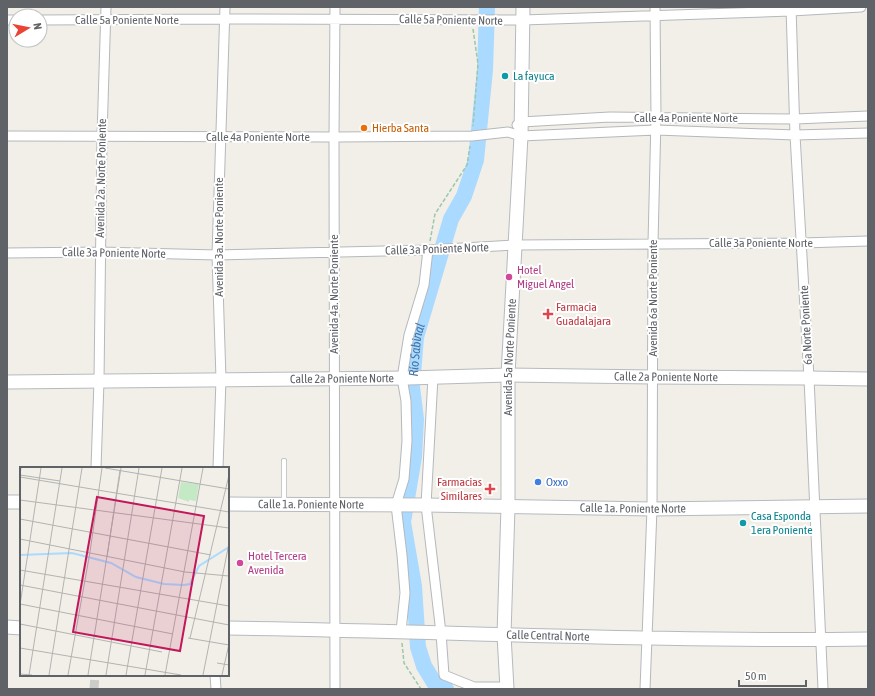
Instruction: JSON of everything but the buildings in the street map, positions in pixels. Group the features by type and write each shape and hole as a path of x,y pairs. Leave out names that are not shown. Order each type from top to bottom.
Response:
{"main road":[{"name":"Avenida 5a Norte Poniente","path":"507,688 504,635 508,507 508,375 521,136 523,7"},
{"name":"Calle 2a Poniente Norte","path":"7,382 334,379 508,375 868,380"},
{"path":"7,502 20,502"},
{"name":"Calle 1a. Poniente Norte","path":"229,504 425,505 652,509 868,506"},
{"path":"7,627 20,628"},
{"name":"Calle Central Norte","path":"229,628 406,631 647,638 821,640 868,639"}],"street":[{"name":"Avenida 2a. Norte Poniente","path":"96,467 99,381 102,136 106,7"},
{"name":"Avenida 3a. Norte Poniente","path":"218,467 221,379 217,255 225,7"},
{"name":"Avenida 4a. Norte Poniente","path":"334,7 336,689"},
{"name":"Calle 5a Poniente Norte","path":"48,20 335,19 508,21 655,11 861,7"},
{"name":"6a Norte Poniente","path":"791,9 795,135 809,378 823,689"},
{"name":"Avenida 6a Norte Poniente","path":"645,689 652,509 653,243 656,130 655,11"},
{"name":"Calle 4a Poniente Norte","path":"521,122 610,117 795,119 868,116"},
{"path":"504,132 521,122"},
{"name":"Calle 4a Poniente Norte","path":"7,136 220,138 474,136 504,132 521,136 656,130 795,135 868,133"},
{"name":"Calle 3a Poniente Norte","path":"7,253 100,252 217,255 430,250 516,245 802,243 868,241"},
{"path":"406,631 402,555 396,505 404,479 407,441 405,378 409,335 424,285 430,250"},
{"path":"433,377 425,505 444,675 474,687 507,688"},
{"path":"215,676 216,689"}],"lane":[{"path":"284,461 284,504"}],"path":[{"path":"406,631 404,663 421,689"}],"waterway":[{"name":"Río Sabinal","path":"446,689 435,684 424,666 418,647 414,586 403,522 414,457 416,419 412,387 416,337 451,219 464,196 476,160 485,70 487,7"}],"tunnel":[{"path":"94,689 95,676"}],"place":[{"name":"La fayuca","path":"505,76"},
{"name":"Hierba Santa","path":"364,128"},
{"name":"Hotel Miguel Angel","path":"509,277"},
{"name":"Farmacia Guadalajara","path":"548,314"},
{"name":"Oxxo","path":"538,482"},
{"name":"Farmacias Similares","path":"490,489"},
{"name":"Casa Esponda 1era Poniente","path":"743,523"},
{"name":"Hotel Tercera Avenida","path":"240,563"}]}
